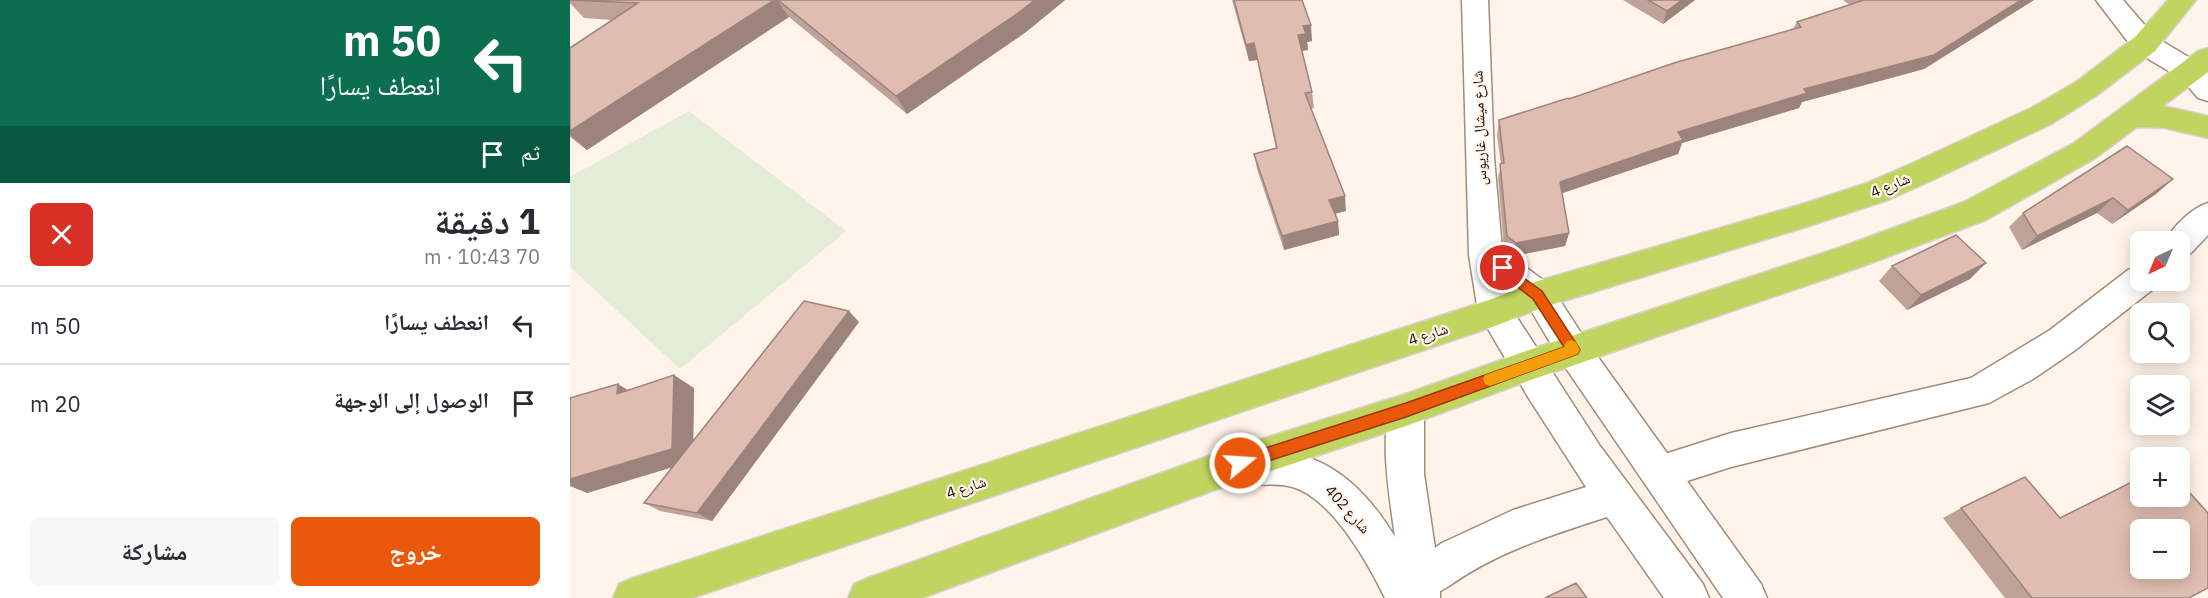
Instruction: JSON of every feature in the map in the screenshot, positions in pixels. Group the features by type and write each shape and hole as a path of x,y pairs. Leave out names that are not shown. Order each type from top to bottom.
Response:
{"highway":[{"name":"شارع 4","path":"633,598 1496,312 1538,295 1877,192 2041,116 2086,89 2145,44 2183,0"},
{"path":"868,598 1220,470 1406,410 1526,366 1852,257 1975,211 2084,151 2133,116 2202,74"},
{"path":"2133,116 2165,117 2208,127"}],"street":[{"name":"شارع ميشال غاريوس","path":"1475,0 1479,177 1485,255 1496,312 1526,366 1614,497 1689,598"},
{"path":"2109,0 2145,44 2202,74"},
{"path":"2190,234 2208,215"},
{"path":"1485,255 1538,295 1573,350 1747,598"},
{"path":"1659,472 1731,450 1977,392 2010,376 2090,322 2130,288"},
{"path":"1406,410 1405,474 1415,593"},
{"name":"شارع 402","path":"1220,470 1292,468 1325,483 1370,532 1388,562 1415,593"},
{"path":"1415,593 1456,557 1513,529 1614,497"}],"green space":[{"path":"689,111 846,231 680,369 570,267 570,177"}],"building":[{"path":"570,0 774,0 570,131 570,48 638,3"},
{"path":"778,0 1035,0 896,96"},
{"path":"1234,0 1302,0 1311,25 1303,26 1306,34 1298,35 1312,92 1305,93 1345,196 1329,200 1338,221 1282,236 1254,154 1277,148 1254,43 1246,45"},
{"path":"1648,0 1682,0 1667,11"},
{"path":"1864,0 2021,0 1934,55 1804,89 1807,93 1678,132 1683,140 1560,182 1569,233 1516,243 1507,236 1500,164 1504,163 1499,120 1674,63 1801,27 1797,22"},
{"path":"2127,146 2173,179 2128,210 2113,198 2037,236 2023,213"},
{"path":"1956,235 1986,263 1921,295 1892,266"},
{"path":"804,301 849,311 697,513 644,503"},
{"path":"674,375 672,449 570,479 570,398 618,384 617,394"},
{"path":"2025,477 2060,518 2130,483 2130,507 2190,507 2190,493 2208,513 2208,588 2189,598 2032,598 1961,508"},
{"path":"1576,583 1587,598 1545,598"}],"slow traffic":[{"path":"1490,379 1573,350 1571,347"}],"route":[{"path":"1240,463 1406,410 1573,350 1538,295 1503,268"}]}
